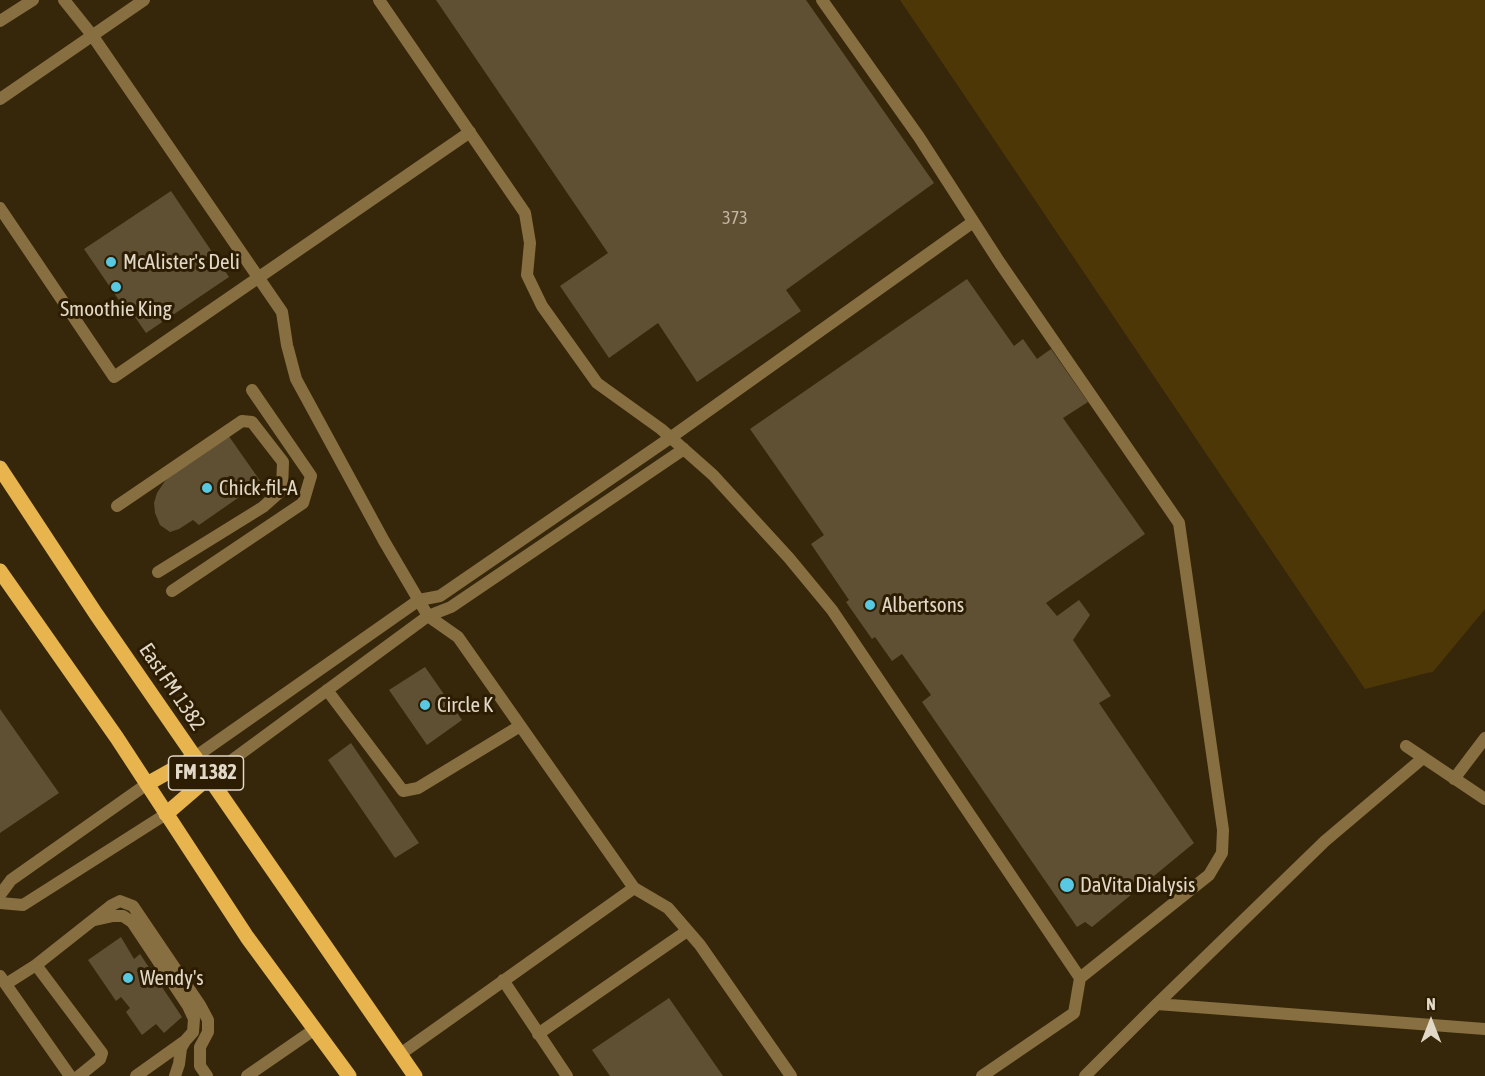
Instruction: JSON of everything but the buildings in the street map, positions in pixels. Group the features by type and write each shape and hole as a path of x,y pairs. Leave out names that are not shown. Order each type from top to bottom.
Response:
{"main road":[{"name":"East FM 1382","path":"0,468 96,614 415,1076"},
{"name":"FM 1382","path":"0,571 117,738 247,937 349,1076"},
{"path":"147,784 195,757"},
{"path":"166,813 209,777"}],"lane":[{"path":"0,21 33,0"},
{"path":"64,0 92,35 282,312 287,345 296,379 384,541 428,616 458,638 634,888 668,908 700,945 791,1076"},
{"path":"0,99 144,0"},
{"path":"379,0 525,213 530,243 527,275 542,306 597,383 684,449 713,475 789,558 832,610 1080,978"},
{"path":"822,0 919,137 1000,263 1179,523 1220,806 1223,830 1222,853 1209,875 1080,978 1074,1013 982,1076"},
{"path":"0,208 114,377 470,132"},
{"path":"195,757 419,600 440,596 670,438 974,222"},
{"path":"172,591 303,503 311,476 252,390"},
{"path":"117,506 242,421 252,422 284,462 282,490 263,507 158,572"},
{"path":"209,777 428,616 451,607 684,449"},
{"path":"327,690 403,791 418,788 520,726"},
{"path":"1454,779 1485,738"},
{"path":"1406,746 1485,799"},
{"path":"1085,1076 1325,841 1423,758"},
{"path":"0,895 11,880 147,784"},
{"path":"0,903 23,905 166,813"},
{"path":"399,1055 634,888"},
{"path":"70,1076 3,980 36,965 120,901 133,906 200,1005 207,1020 208,1032 200,1047 200,1066 207,1076"},
{"path":"93,920 123,916 132,922 188,1006 194,1019 193,1032 181,1048 175,1076"},
{"path":"538,1034 687,931"},
{"path":"36,965 102,1053 100,1059 78,1076"},
{"path":"503,980 567,1076"},
{"path":"1157,1004 1485,1029"},
{"path":"247,1076 315,1029"},
{"path":"136,1076 185,1041"}],"shaded area":[{"path":"900,0 1485,0 1485,609 1432,673 1365,689"}],"place":[{"name":"McAlister's Deli","path":"111,262"},
{"name":"Smoothie King","path":"116,287"},
{"name":"Chick-fil-A","path":"207,488"},
{"name":"Albertsons","path":"870,605"},
{"name":"Circle K","path":"425,705"},
{"name":"DaVita Dialysis","path":"1067,885"},
{"name":"Wendy's","path":"128,978"}]}
